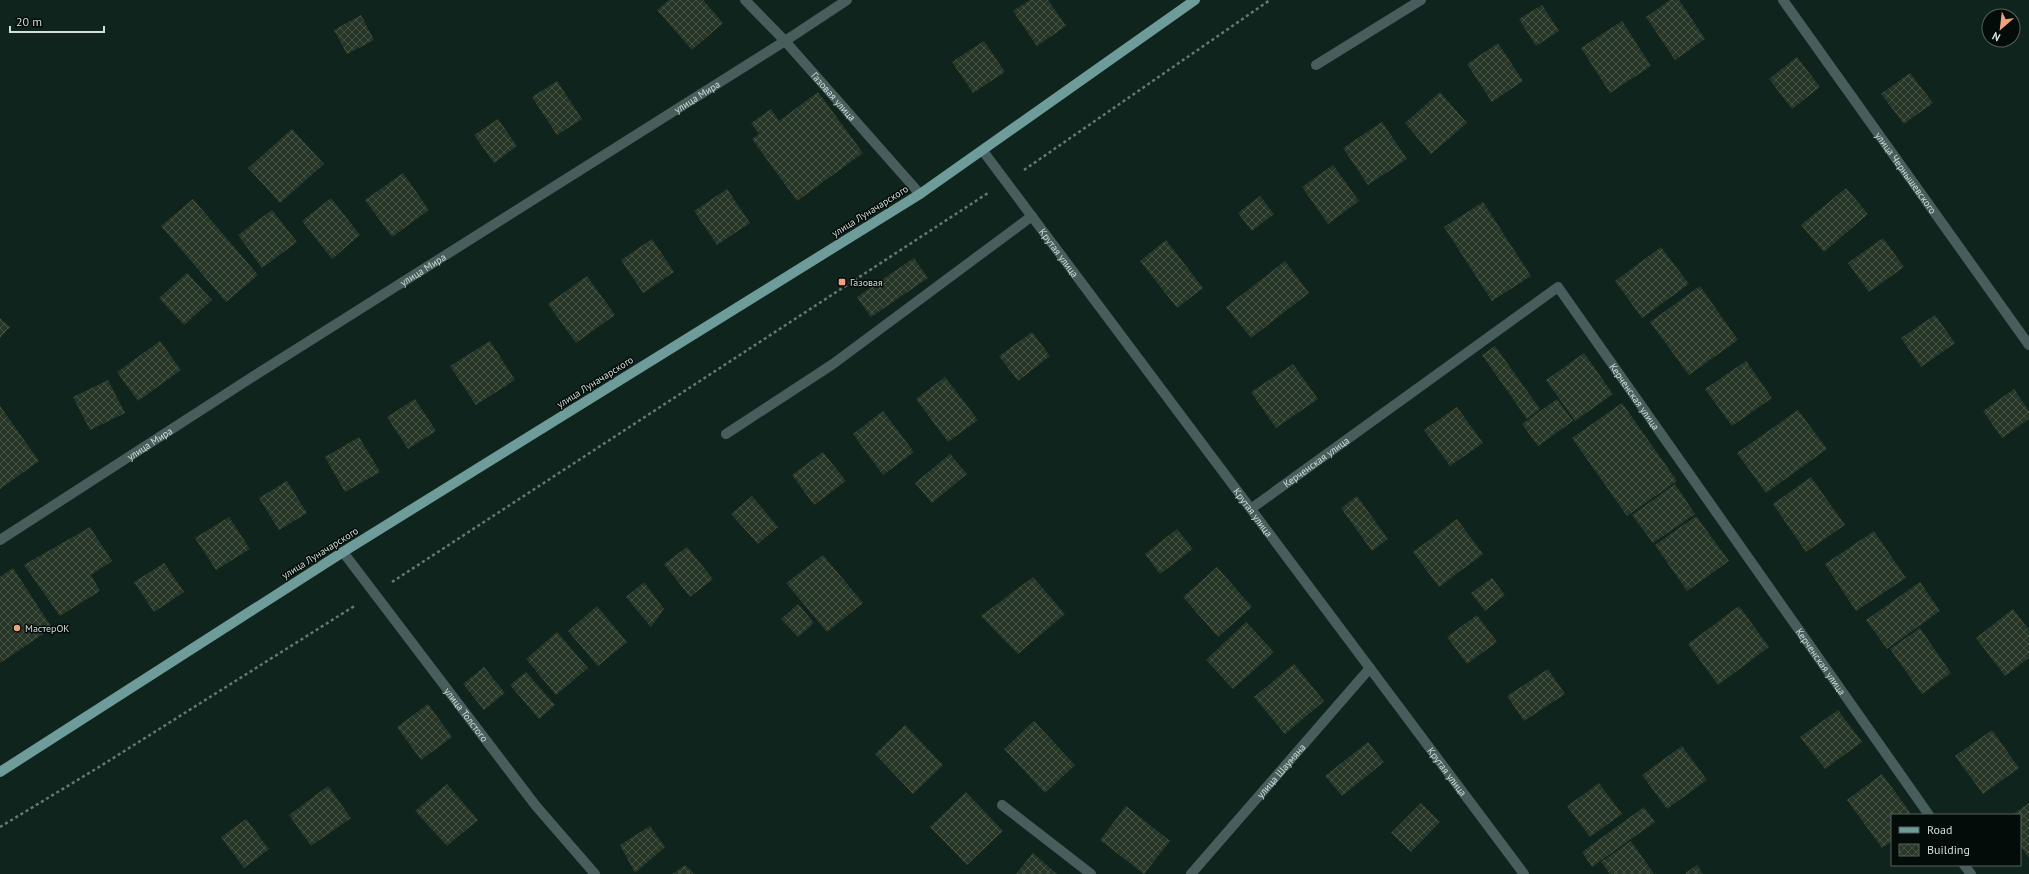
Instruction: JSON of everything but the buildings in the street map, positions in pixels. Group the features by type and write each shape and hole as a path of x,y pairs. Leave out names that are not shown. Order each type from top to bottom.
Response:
{"main road":[{"name":"улица Луначарского","path":"0,772 343,552 920,194 983,151 1194,0"}],"street":[{"name":"Газовая улица","path":"745,0 785,41 920,194"},
{"name":"улица Мира","path":"0,540 263,369 785,41 847,0"},
{"path":"1316,65 1421,0"},
{"name":"улица Чернышевского","path":"1783,0 2029,345"},
{"name":"Крутая улица","path":"983,151 1252,508 1524,874"},
{"path":"726,434 833,364 1032,216"},
{"name":"Керченская улица","path":"1252,508 1558,287 1928,814"},
{"name":"улица Толстого","path":"343,552 536,806 595,874"},
{"name":"улица Шаумяна","path":"1191,874 1370,668"},
{"path":"1002,804 1091,874"},
{"path":"1965,866 1971,874"}],"path":[{"path":"0,827 99,767 374,593 1006,181 1270,0"}],"place":[{"name":"Газовая","path":"842,282"},
{"name":"МастерОК","path":"17,628"}]}
